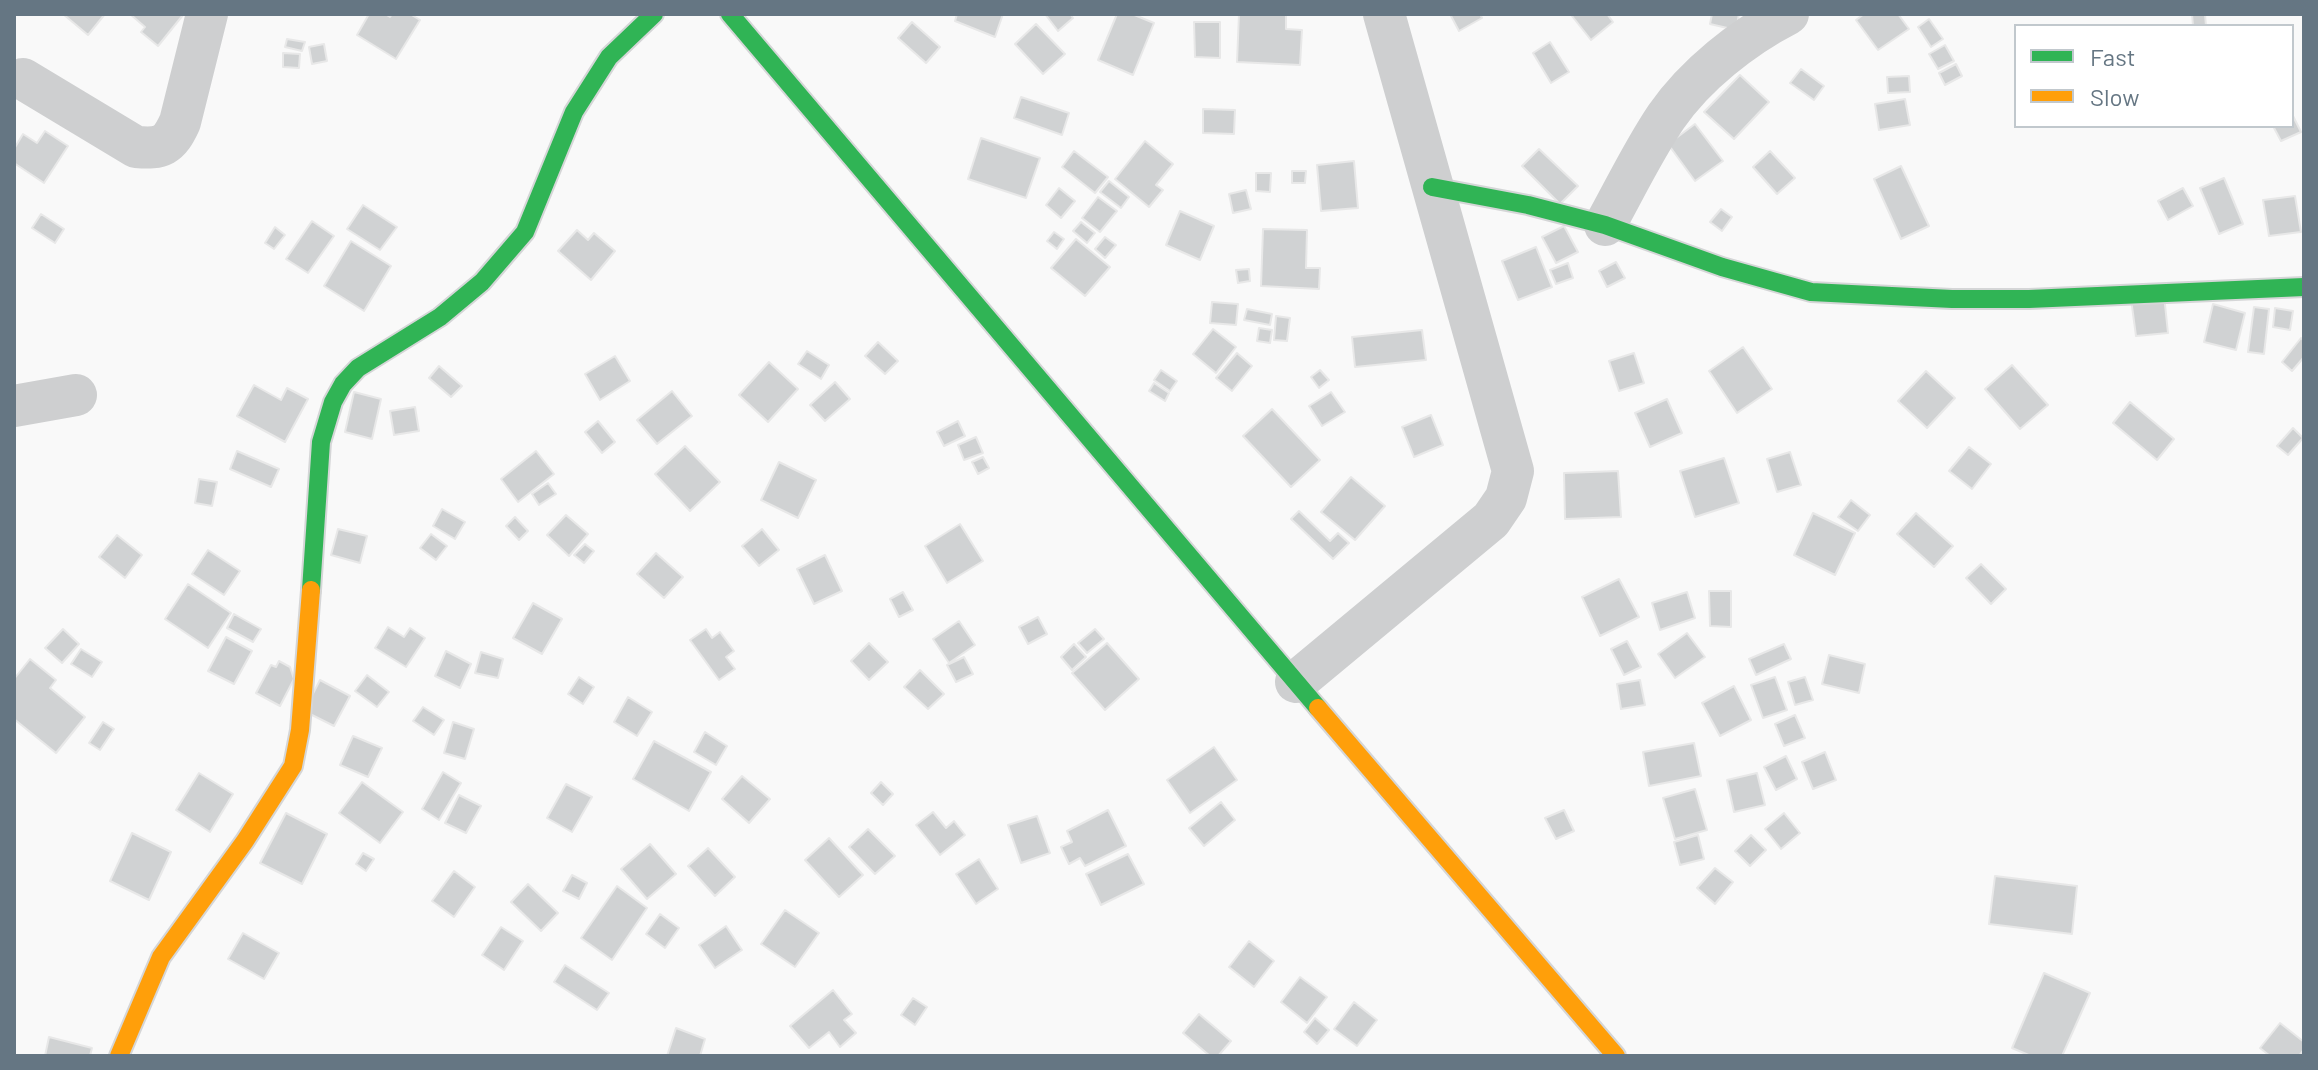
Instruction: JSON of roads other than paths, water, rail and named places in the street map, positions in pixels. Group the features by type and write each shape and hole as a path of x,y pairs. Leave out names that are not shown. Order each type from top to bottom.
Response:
{"street":[{"path":"23,79 136,147 156,149 172,139 180,122 207,14"},
{"path":"730,14 864,176 1616,1056"},
{"path":"1296,682 1491,520 1506,498 1513,471 1384,14"},
{"path":"1605,225 1667,116 1707,72 1765,26 1788,14"},
{"path":"119,1056 161,957 245,841 293,766 305,678 321,442 333,402 343,384 358,368 440,317 482,282 525,232 574,112 609,57 648,15"},
{"path":"1432,187 1528,205 1605,225 1781,286 1826,294 2029,299 2304,287"},
{"path":"14,406 76,395"}]}
